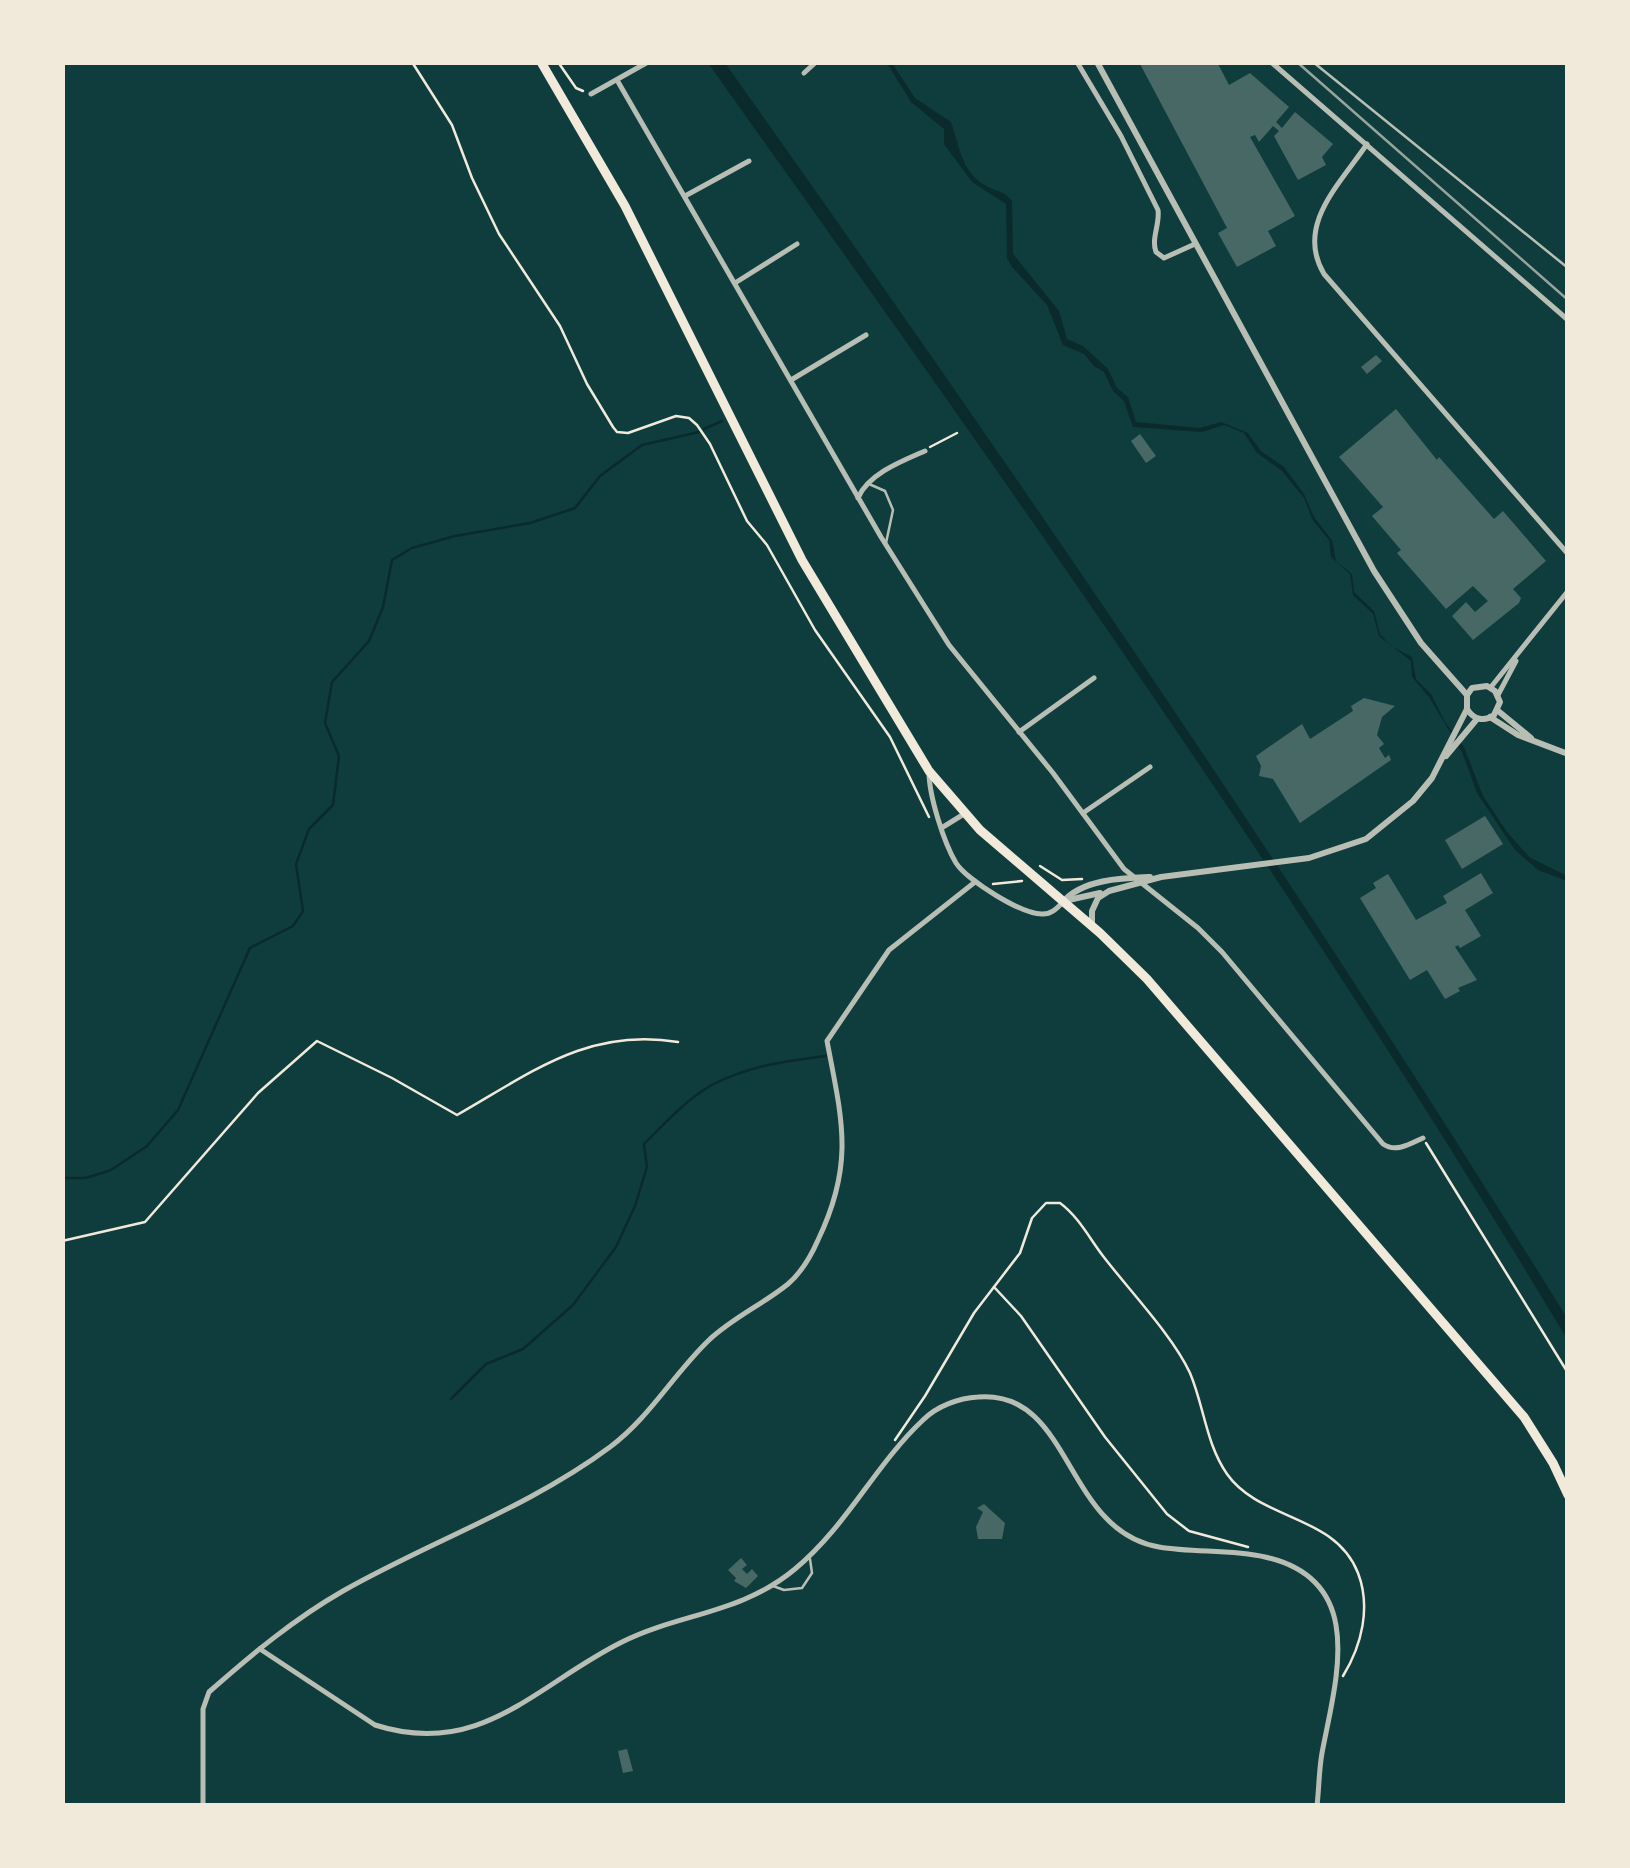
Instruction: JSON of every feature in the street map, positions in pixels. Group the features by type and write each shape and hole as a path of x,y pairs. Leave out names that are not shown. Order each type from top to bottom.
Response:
{"main road":[{"path":"542,62 625,206 802,560 929,770 964,814 1092,926 1160,994 1516,1408 1546,1449 1568,1496"}],"street":[{"path":"591,94 648,62"},
{"path":"804,73 816,62"},
{"path":"1076,62 1121,136 1158,210 1154,248 1164,258 1195,244"},
{"path":"929,770 930,788 958,865 975,882 1042,914 1054,911 1068,896 1088,886 1296,860 1334,852 1366,839 1413,801 1437,771 1466,710 1467,694 1421,643 1383,586 1097,62"},
{"path":"1271,62 1568,320"},
{"path":"617,80 858,498 949,645 1136,880 1222,952 1383,1144 1398,1148 1423,1138"},
{"path":"1367,144 1316,220 1312,248 1316,262 1568,554"},
{"path":"685,196 749,161"},
{"path":"735,283 797,244"},
{"path":"791,380 866,335"},
{"path":"858,498 868,484 924,450"},
{"path":"1492,687 1568,591"},
{"path":"1496,716 1498,695 1517,658"},
{"path":"1019,732 1094,678"},
{"path":"1467,694 1479,685 1492,687 1498,695"},
{"path":"1466,710 1478,719"},
{"path":"1442,762 1478,719 1496,716 1532,740 1568,754"},
{"path":"1084,814 1150,767"},
{"path":"942,827 964,814"},
{"path":"1092,926 1092,911 1098,898 1136,880"},
{"path":"203,1806 204,1700 209,1692 296,1620 344,1590 536,1497 613,1445 649,1411 696,1352 726,1324 790,1282 808,1261 838,1190 845,1152 844,1123 828,1041 889,950 975,882"},
{"path":"1063,902 1110,891"},
{"path":"260,1649 374,1726 392,1731 445,1732 496,1720 621,1642 712,1614 772,1586 809,1557 924,1420 958,1401 991,1396 1029,1410 1052,1436 1093,1506 1117,1530 1138,1543 1262,1556 1284,1562 1307,1577 1326,1598 1336,1621 1339,1659 1322,1756 1318,1806"}],"lane":[{"path":"1313,62 1568,268"},
{"path":"868,484 885,491 892,504 886,545"},
{"path":"772,1586 784,1590 802,1588 812,1572 809,1557"}],"path":[{"path":"412,62 447,115 499,234 560,326 587,384 613,427 628,433 676,416 689,418 698,425 747,521 767,545 815,630 890,737 933,825"},
{"path":"558,62 576,88 591,94"},
{"path":"924,450 956,432"},
{"path":"1040,866 1062,880 1084,878"},
{"path":"982,886 1022,881"},
{"path":"62,1241 145,1222 258,1093 317,1041 457,1115 538,1066 614,1039 678,1042"},
{"path":"1423,1138 1568,1372"},
{"path":"896,1451 895,1437 925,1396 974,1313 1020,1253 1032,1218 1039,1208 1052,1201 1066,1208 1185,1364 1213,1448 1226,1473 1251,1495 1328,1534 1350,1558 1363,1592 1364,1625 1349,1667 1336,1687"},
{"path":"994,1287 1020,1316 1167,1514 1189,1531 1246,1546"}],"water":[{"path":"708,63 725,63 1156,684 1467,1158 1567,1318 1567,1339 1467,1175 1258,852 931,376"},
{"path":"887,63 892,63 915,98 951,122 971,173 1012,201 1013,254 1059,311 1067,339 1083,346 1108,369 1117,388 1128,397 1136,422 1200,428 1221,422 1248,433 1261,451 1284,467 1304,494 1314,517 1332,540 1336,561 1352,574 1354,592 1374,611 1380,634 1389,644 1379,636 1373,614 1353,595 1350,574 1331,557 1329,540 1312,519 1304,498 1282,471 1257,453 1244,433 1224,425 1202,432 1133,427 1124,401 1113,391 1104,372 1084,354 1063,345 1047,305 1012,267 1007,258 1006,204 972,182 944,144 944,129 911,102"},
{"path":"1393,647 1412,657 1416,679 1431,694 1464,747 1483,796 1507,832 1529,857 1567,876 1567,881 1538,870 1515,850 1477,793 1462,752 1429,697 1412,677 1411,661"}],"building":[{"path":"1139,62 1217,62 1229,85 1250,73 1289,107 1276,122 1282,128 1295,112 1333,144 1322,157 1326,165 1298,180 1274,136 1279,131 1273,126 1259,142 1255,135 1250,137 1295,216 1268,231 1276,246 1237,267 1218,233 1227,228"},
{"path":"1376,355 1382,361 1367,374 1361,367"},
{"path":"1396,409 1437,460 1439,457 1494,519 1503,511 1546,561 1513,589 1521,598 1519,603 1473,640 1452,616 1466,602 1475,612 1488,601 1473,586 1446,609 1397,553 1401,550 1372,516 1383,507 1339,457"},
{"path":"1140,434 1156,456 1146,463 1131,441"},
{"path":"1364,698 1395,706 1382,717 1377,735 1384,744 1379,748 1391,760 1300,823 1273,779 1259,776 1261,766 1256,756 1302,724 1310,739 1353,711 1351,706"},
{"path":"1485,816 1503,844 1462,869 1445,840"},
{"path":"1481,873 1493,893 1465,910 1481,936 1455,947 1477,980 1445,999 1427,970 1410,980 1360,898 1388,874 1416,920 1447,903 1443,896"},
{"path":"984,1504 1005,1523 1002,1539 978,1539 976,1527 983,1512 977,1508"},
{"path":"741,1558 747,1565 742,1569 747,1574 752,1569 758,1576 746,1588 734,1581 736,1578 728,1570"},
{"path":"627,1749 633,1771 623,1773 618,1751"}],"waterway":[{"path":"704,429 722,421"},
{"path":"62,1178 86,1178 111,1170 147,1146 178,1110 250,948 293,926 303,911 296,864 309,829 333,805 339,756 325,723 332,682 369,641 383,607 392,560 412,548 530,523 575,508 600,476 642,445 699,432"},
{"path":"451,1399 486,1364 523,1349 573,1305 616,1247 635,1206 647,1167 644,1144 692,1098 752,1069 826,1056"}],"railway":[{"path":"1297,62 1568,300"}]}
